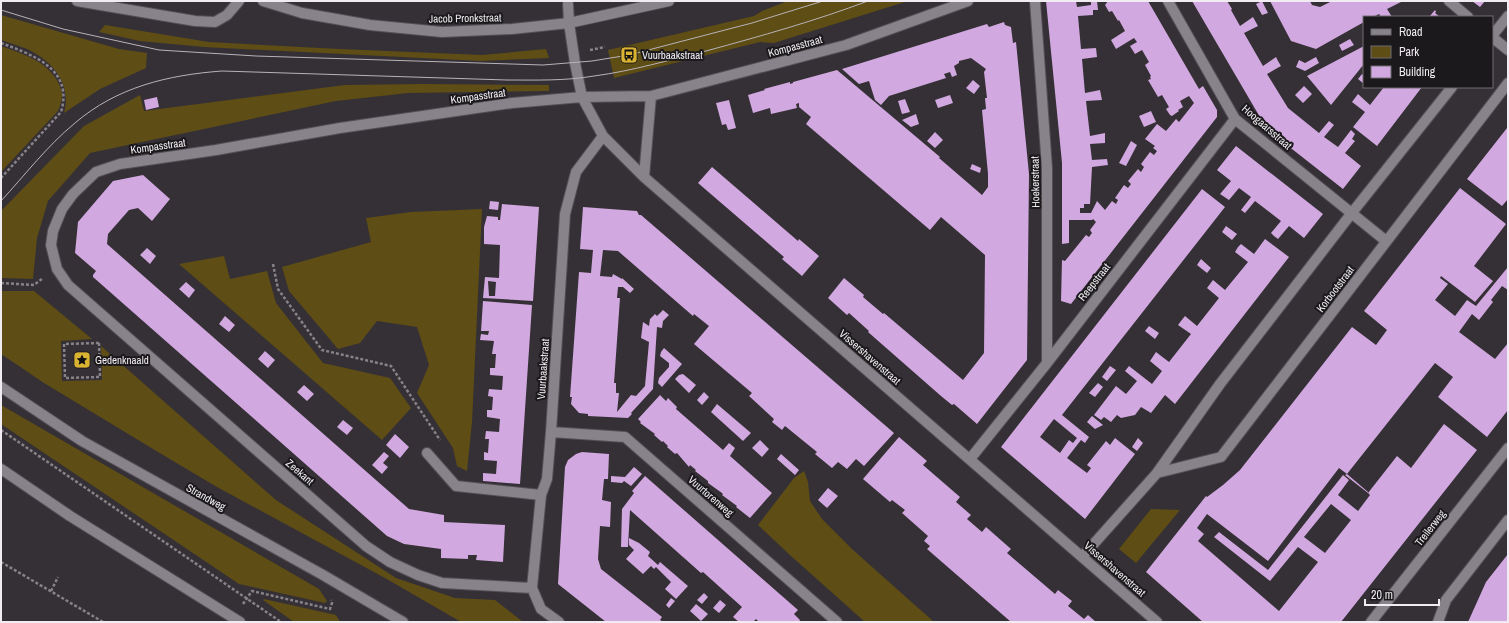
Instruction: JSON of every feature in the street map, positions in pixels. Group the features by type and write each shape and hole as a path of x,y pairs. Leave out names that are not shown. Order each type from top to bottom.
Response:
{"street":[{"path":"77,1 188,20 215,22 227,15 239,1"},
{"name":"Jacob Pronkstraat","path":"263,1 302,13 332,19 370,25 442,32 512,29 569,23 668,1"},
{"name":"Kompasstraat","path":"57,269 51,244 53,230 62,209 73,194 96,172 120,164 216,150 340,128 512,104 582,97 651,96 846,45 968,1"},
{"name":"Hoekerstraat","path":"1035,1 1047,168 1047,363"},
{"name":"Hoogaarsstraat","path":"1168,1 1235,119 1386,242"},
{"path":"1449,1 1467,16"},
{"path":"568,4 569,23 575,63 582,97"},
{"path":"1493,36 1508,16"},
{"path":"1493,38 1508,50"},
{"name":"Korbootstraat","path":"1157,473 1221,457 1508,83"},
{"path":"1082,557 1157,473 1220,384 1351,214 1451,88"},
{"path":"644,177 651,96"},
{"name":"Vissershavenstraat","path":"582,97 603,136 644,177 1157,622"},
{"name":"Reepstraat","path":"970,459 1047,363 1235,119"},
{"name":"Vuurbaakstraat","path":"532,588 541,496 547,478 565,214 576,172 603,136"},
{"name":"Zeekant","path":"57,269 68,285 90,305 366,546 390,562 418,575 442,583 532,588"},
{"name":"Strandweg","path":"1,387 82,441 323,575 403,622"},
{"name":"Vuurtorenweg","path":"551,432 624,437 830,620"},
{"name":"Treilerweg","path":"1370,622 1508,448"},
{"path":"427,453 456,486 541,496"},
{"path":"1,469 70,516 240,622"},
{"path":"1438,622 1446,600 1508,520"},
{"path":"532,588 541,609 559,622"}],"path":[{"path":"586,20 591,56"},
{"path":"1,43 27,52 51,68 57,76 64,91 64,102 61,112 1,178"},
{"path":"590,50 605,47"},
{"path":"273,264 278,289 322,350 391,366 442,443"},
{"path":"1,283 34,285 57,269"},
{"path":"99,343 100,377 65,378 64,344 99,343"},
{"path":"1,430 281,622"},
{"path":"1,562 103,622"},
{"path":"51,591 58,577"},
{"path":"242,606 252,591 323,607"}],"green space":[{"path":"788,1 908,1 774,43 760,42 614,78 608,50 754,16 762,11"},
{"path":"1,15 119,49 147,53 146,68 100,89 64,113 66,102 65,92 63,83 58,75 45,60 36,54 27,49 1,40"},
{"path":"105,25 209,42 482,55 546,49 549,58 481,61 204,47 140,41 99,32"},
{"path":"1,46 26,55 42,64 54,76 61,88 62,95 58,111 1,172"},
{"path":"345,85 549,85 549,91 408,93 336,101 90,153 48,201 37,238 33,279 1,278 1,211 84,126 140,95 144,111"},
{"path":"482,209 472,422 467,471 457,466 453,448 417,393 429,365 417,327 377,321 360,343 338,349 289,291 282,267 371,242 366,218 411,212"},
{"path":"224,256 230,279 267,271 276,303 323,363 390,378 411,408 382,440 179,264"},
{"path":"1,291 34,291 92,339 61,341 62,381 102,380 101,346 276,500 396,578 455,598 495,600 523,622 461,622 385,578 217,487 44,383 1,354"},
{"path":"1,405 319,589 327,601 325,603 239,584 1,424"},
{"path":"804,471 808,482 810,501 822,519 853,550 934,622 865,622 758,525 794,478"},
{"path":"1151,509 1180,510 1136,563 1119,549"},
{"path":"263,600 336,615 340,622 294,622"}],"building":[{"path":"1046,1 1076,1 1077,7 1091,5 1091,1 1097,1 1098,10 1093,10 1093,15 1078,16 1081,49 1096,48 1097,57 1082,59 1085,93 1100,90 1102,100 1086,101 1090,136 1105,133 1105,143 1090,144 1092,160 1107,159 1108,165 1092,167 1090,204 1084,204 1084,208 1080,208 1080,213 1091,213 1097,201 1105,210 1112,201 1116,204 1118,200 1115,198 1124,185 1128,188 1131,184 1128,181 1138,169 1141,172 1144,167 1141,164 1150,152 1154,155 1157,151 1153,148 1155,146 1145,139 1157,124 1166,131 1176,119 1179,122 1194,103 1189,96 1180,101 1183,107 1178,110 1179,111 1172,116 1170,115 1166,109 1169,107 1162,95 1158,97 1148,80 1151,79 1151,76 1145,65 1149,62 1142,50 1135,54 1130,46 1137,42 1134,38 1116,49 1111,40 1125,31 1119,20 1118,21 1112,11 1109,12 1105,5 1108,1 1148,1 1199,89 1203,86 1217,110 1217,117 1071,304 1061,301 1062,260 1065,261 1086,235 1089,237 1092,233 1090,230 1096,222 1093,219 1069,220 1069,243 1062,244 1062,163"},
{"path":"1192,1 1227,1 1240,26 1253,17 1258,26 1244,33 1263,66 1276,57 1281,66 1267,74 1288,108 1319,133 1329,121 1334,125 1324,137 1338,147 1351,130 1355,134 1352,139 1355,141 1345,153 1361,166 1343,189 1269,131"},
{"path":"1262,1 1268,13 1262,15 1256,4"},
{"path":"1270,1 1310,1 1312,5 1320,7 1332,1 1403,1 1387,9 1391,16 1380,16 1379,14 1375,16 1363,16 1363,23 1316,49 1291,41"},
{"path":"1472,1 1485,1 1480,7"},
{"path":"1435,10 1435,13 1439,16 1430,16"},
{"path":"1004,22 1005,25 1011,27 1013,43 1016,42 1029,174 1027,360 977,424 954,404 952,405 941,396 868,332 869,331 849,313 847,315 828,298 844,278 864,295 863,297 963,380 984,353 985,255 941,217 930,230 806,124 811,117 799,107 799,103 796,104 797,108 771,114 770,108 753,113 748,95 765,90 764,89 790,82 790,84 837,70 940,157 939,158 982,195 988,187 982,110 986,109 985,98 987,98 984,72 986,69 971,58 959,61 959,63 954,66 957,75 952,77 950,72 944,74 946,78 889,96 881,105 875,100 869,81 859,84 842,69 987,24 989,27"},
{"path":"1350,39 1354,45 1342,51 1339,45"},
{"path":"1363,47 1363,65 1331,105 1307,76"},
{"path":"1316,57 1319,63 1305,71 1296,67 1299,60 1305,63"},
{"path":"1362,74 1363,83 1358,79"},
{"path":"973,80 980,86 974,94 966,88"},
{"path":"1304,86 1312,94 1303,103 1295,95"},
{"path":"1383,88 1421,88 1377,146 1353,127 1365,112 1352,102 1358,94 1370,105"},
{"path":"950,95 953,103 938,108 935,100"},
{"path":"157,97 159,107 146,110 144,100"},
{"path":"905,99 910,112 902,114 898,101"},
{"path":"729,100 736,128 728,130 726,124 722,125 716,103"},
{"path":"1151,111 1156,122 1144,127 1139,116"},
{"path":"916,114 919,124 911,127 902,120"},
{"path":"1507,128 1508,199 1502,206 1467,179"},
{"path":"935,132 943,140 935,148 927,141"},
{"path":"1131,141 1137,145 1126,166 1119,163"},
{"path":"1236,146 1323,214 1304,238 1289,226 1278,239 1274,236 1271,233 1281,221 1255,201 1245,213 1241,210 1251,197 1239,188 1229,200 1220,194 1231,181 1217,170"},
{"path":"972,164 981,168 980,173 970,169"},
{"path":"712,167 798,241 799,239 819,256 802,276 782,259 784,257 698,183"},
{"path":"143,175 170,199 152,221 138,208 129,210 108,234 107,244 409,509 444,515 444,522 505,525 503,562 476,560 477,555 468,555 468,559 441,558 441,549 404,544 387,536 93,277 96,271 75,253 78,222 113,181"},
{"path":"1460,188 1506,224 1474,266 1493,281 1475,302 1441,276 1440,278 1448,284 1435,300 1455,316 1467,300 1476,306 1508,267 1508,290 1502,286 1491,300 1493,302 1479,320 1472,314 1459,332 1495,359 1508,343 1508,410 1487,437 1438,397 1453,377 1435,363 1347,474 1339,468 1268,561 1207,514 1197,528 1204,534 1198,541 1279,611 1318,562 1298,547 1270,581 1214,537 1219,532 1268,570 1343,475 1349,480 1338,495 1358,511 1370,495 1368,493 1397,456 1411,468 1444,424 1477,450 1341,622 1203,622 1146,572 1206,496 1207,497 1223,485 1240,470 1352,327 1376,345 1387,330 1364,311","holes":["1331,504 1351,520 1325,553 1304,537"]},
{"path":"1202,189 1225,207 1062,415 1089,437 1085,443 1081,440 1067,458 1087,473 1091,468 1087,465 1106,441 1110,445 1115,438 1135,454 1085,519 1001,447","holes":["1054,419 1077,438 1073,443 1069,440 1060,453 1040,437"]},
{"path":"490,201 499,202 498,210 489,209"},
{"path":"502,204 539,207 533,301 483,298 485,277 499,278 500,245 484,244 484,227 487,216 498,217 498,220 500,220","holes":["488,281 496,282 495,296 489,296"]},
{"path":"583,207 637,211 639,215 641,215 894,433 864,466 856,459 847,469 838,462 832,468 815,454 817,452 785,426 782,430 772,422 774,419 749,396 752,393 694,344 709,326 694,314 693,316 618,251 603,250 600,276 612,277 613,274 622,278 634,289 630,293 623,287 618,287 617,298 620,298 614,383 616,383 616,393 619,393 617,412 631,395 636,396 645,386 649,342 641,338 643,322 649,326 650,319 655,314 657,316 663,310 669,315 663,321 662,328 657,327 653,389 631,413 632,414 628,418 588,416 588,414 579,413 571,404 572,397 570,397 579,272 591,273 593,250 580,249"},
{"path":"1226,226 1237,234 1232,240 1222,232"},
{"path":"1265,239 1289,257 1175,404 1165,395 1151,413 1141,407 1135,415 1121,418 1117,415 1111,422 1104,417 1101,420 1094,415 1116,386 1126,394 1137,381 1125,371 1129,366 1152,384 1162,371 1150,361 1156,352 1169,362 1191,334 1178,325 1181,321 1185,316 1197,326 1219,298 1207,288 1213,280 1225,290 1248,262 1235,252 1238,247 1241,244 1254,254"},
{"path":"147,248 156,256 150,264 140,255"},
{"path":"1201,259 1211,268 1207,273 1197,265"},
{"path":"186,282 195,290 189,298 179,289"},
{"path":"483,301 532,305 520,484 483,481 483,473 496,474 497,461 484,460 484,452 488,453 489,439 485,439 486,431 499,432 500,419 487,417 487,410 492,410 493,397 488,396 489,389 502,390 503,376 490,375 490,368 495,368 496,354 492,354 494,341 480,340 481,334 488,335 489,331 481,331"},
{"path":"225,316 235,325 229,332 219,324"},
{"path":"1149,326 1159,333 1155,339 1145,331"},
{"path":"664,348 682,364 662,387 658,383 659,378 669,367 669,363 660,356"},
{"path":"265,351 275,360 268,368 258,359"},
{"path":"1110,366 1116,370 1107,381 1102,377"},
{"path":"683,374 696,385 689,393 675,379 679,375"},
{"path":"1098,383 1103,387 1095,397 1089,393"},
{"path":"304,385 314,394 307,401 297,392"},
{"path":"704,392 709,397 702,405 697,400"},
{"path":"660,395 666,401 668,398 677,407 676,409 723,450 729,443 735,448 730,456 772,493 750,518 722,495 722,493 708,483 708,481 690,465 689,467 677,453 675,454 663,441 662,442 654,435 655,434 640,423 641,422 638,419"},
{"path":"717,404 751,433 743,441 711,412"},
{"path":"1092,416 1103,425 1095,429 1087,422"},
{"path":"343,420 353,428 347,435 337,427"},
{"path":"395,434 409,447 400,458 386,445"},
{"path":"899,437 927,461 923,465 960,497 956,502 971,515 967,519 982,532 986,527 1011,549 1007,553 1055,594 1058,590 1072,601 1068,606 1084,619 1088,615 1096,622 1011,622 927,549 930,546 924,541 928,536 902,513 905,510 892,500 890,502 863,479"},
{"path":"1138,438 1143,443 1137,451 1132,447"},
{"path":"760,440 769,449 762,457 752,448"},
{"path":"384,452 389,456 383,463 388,467 382,474 372,465"},
{"path":"582,452 609,454 608,479 604,479 602,500 611,502 610,527 600,526 598,559 601,569 662,617 660,620 663,622 606,622 558,584 565,467 568,460 576,454"},
{"path":"781,454 799,470 795,475 777,459"},
{"path":"634,467 642,474 631,486 624,481 622,483 611,482 611,476 625,477"},
{"path":"1347,474 1368,492 1368,493 1345,475"},
{"path":"645,476 798,610 794,614 800,620 799,622 759,622 756,619 753,622 739,622 733,617 742,607 630,510 628,547 621,547 622,509 634,493 632,491"},
{"path":"828,488 838,496 827,508 818,500"},
{"path":"629,538 639,543 650,552 648,556 658,565 660,562 688,586 676,599 665,589 671,582 656,567 654,569 651,566 643,574 626,559 634,550 629,545"},
{"path":"1508,554 1508,622 1468,622 1486,582"},
{"path":"704,593 708,597 702,604 697,600"},
{"path":"671,598 675,601 669,608 666,605"},
{"path":"720,600 726,605 719,613 713,608"},
{"path":"696,604 708,614 701,621 690,611"}],"tram line":[{"path":"1,10 63,29 159,50 256,56 543,65 592,61 629,55 752,23 823,1"},
{"path":"1,201 55,141 91,111 108,100 126,92 163,80 222,71 507,80 583,78 636,68 706,51 808,22 868,1"}],"place":[{"name":"Vuurbaakstraat","path":"629,55"},
{"name":"Gedenknaald","path":"82,360"}]}
